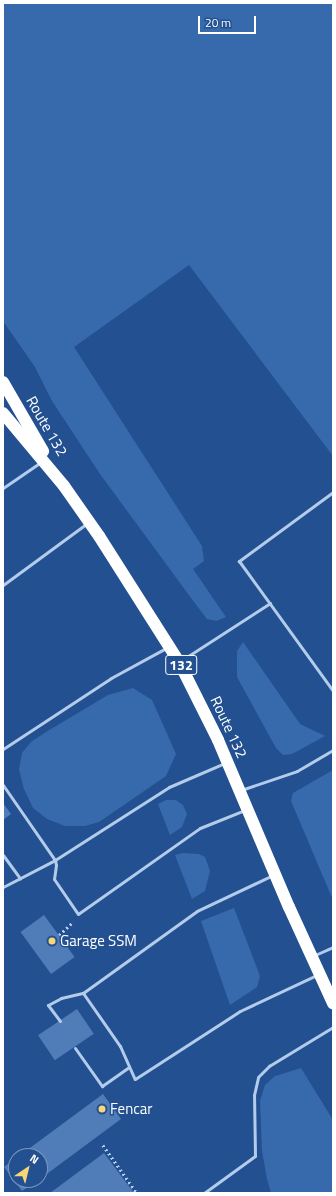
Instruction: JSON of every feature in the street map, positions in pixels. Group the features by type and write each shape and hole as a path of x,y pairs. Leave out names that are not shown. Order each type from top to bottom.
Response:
{"highway":[{"name":"Route 132","path":"3,382 45,459 89,522 179,662 228,762 311,957 333,1001"},
{"name":"Route 132","path":"3,412 45,459"}],"lane":[{"path":"3,488 45,459"},
{"path":"333,492 238,561 333,691"},
{"path":"3,585 89,522"},
{"path":"179,662 270,604"},
{"path":"3,749 111,678 170,646"},
{"path":"240,790 297,771 333,750"},
{"path":"3,886 55,860 169,787 228,762"},
{"path":"3,785 55,860 56,865 54,879 78,914 200,828 248,809"},
{"path":"3,855 20,878"},
{"path":"60,1021 48,1005 61,998 83,993 197,911 275,874"},
{"path":"311,957 333,946"},
{"path":"83,993 120,1046 135,1079 240,1011 319,974"},
{"path":"204,1193 255,1156 254,1095 258,1077 269,1066 333,1027"},
{"path":"75,1048 102,1086 129,1066"}],"path":[{"path":"59,935 71,926 78,914"},
{"path":"103,1145 114,1164 137,1193"}],"shaded area":[{"path":"3,3 333,3 333,456 189,265 74,347 202,546 204,561 193,569 226,617 216,621 207,619 100,474 52,401 35,367 3,321"},
{"path":"243,642 300,724 325,736 292,754 283,755 276,748 237,677 237,651"},
{"path":"133,688 152,700 176,754 166,776 99,822 85,826 65,826 47,819 33,808 24,789 19,769 22,753 31,742 108,695"},
{"path":"333,770 333,900 291,801 293,793"},
{"path":"166,800 176,800 183,805 187,814 182,827 170,835 158,804"},
{"path":"183,853 199,854 205,857 210,871 205,891 192,899 175,855"},
{"path":"234,908 260,976 257,987 230,1005 201,921"},
{"path":"301,1068 333,1120 333,1193 271,1193 267,1179 262,1151 260,1101 265,1085 275,1076"}],"building":[{"path":"3,803 11,814 3,820"},
{"path":"44,915 75,957 51,974 21,932"},
{"path":"77,1009 94,1034 55,1060 38,1035"},
{"path":"103,1094 121,1119 48,1173 48,1148 30,1148"},
{"path":"104,1153 134,1193 50,1193"},
{"path":"8,1164 8,1172 4,1167"}],"place":[{"name":"Garage SSM","path":"52,941"},
{"name":"Fencar","path":"102,1109"}]}
